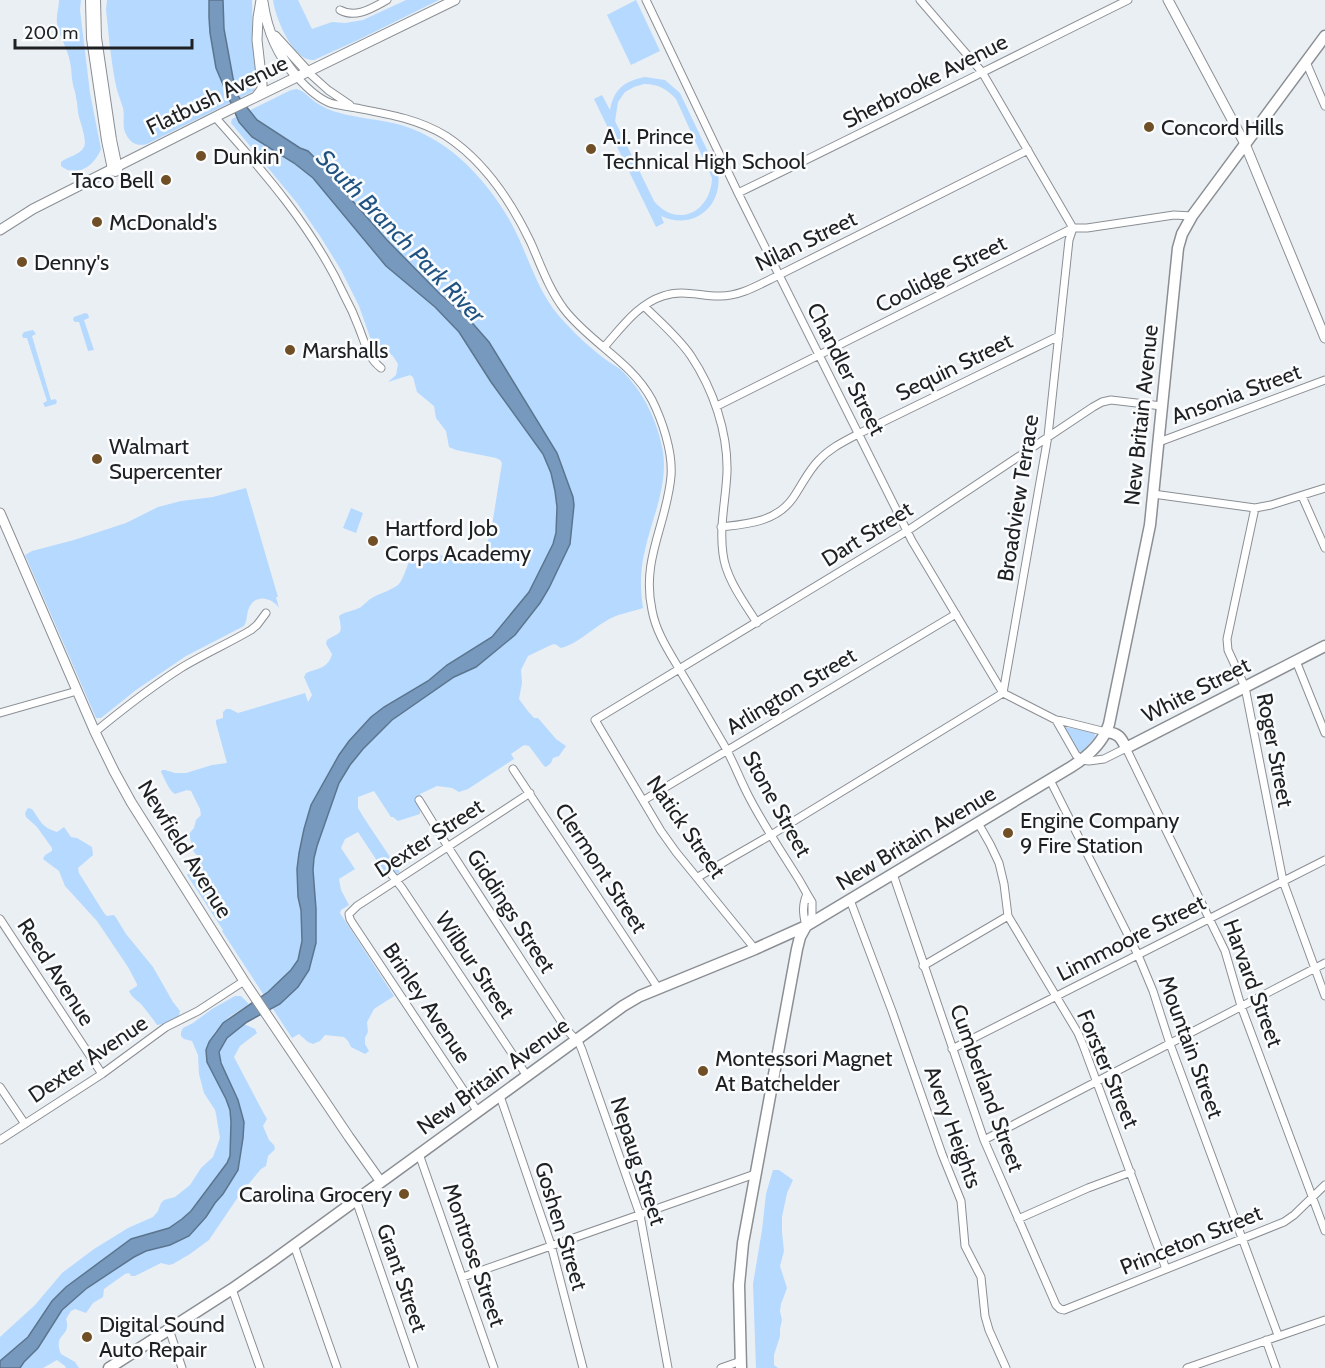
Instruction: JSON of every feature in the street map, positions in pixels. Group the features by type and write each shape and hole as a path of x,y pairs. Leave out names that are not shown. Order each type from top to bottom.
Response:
{"highway":[{"path":"93,0 94,38 109,140 119,166"},
{"path":"100,0 119,166"}],"main road":[{"name":"New Britain Avenue","path":"113,1367 232,1289 623,1006 658,988 806,926 1050,780 1082,760 1096,747 1106,732 1111,716 1146,550 1154,494 1178,248 1182,234 1192,216 1325,36"},
{"name":"White Street","path":"1126,748 1325,646"},
{"name":"Harvard Street","path":"1106,732 1120,736 1126,748"},
{"path":"741,1364 740,1268 797,949 806,926"}],"street":[{"path":"262,0 265,15 279,52 297,77"},
{"path":"256,97 262,88 257,40 262,0"},
{"path":"340,10 356,14 387,0"},
{"name":"Flatbush Avenue","path":"0,230 33,209 455,0"},
{"name":"Chandler Street","path":"646,0 738,193 907,531 1003,693"},
{"path":"920,0 982,72 1073,228"},
{"name":"Sherbrooke Avenue","path":"738,193 860,135 1128,0"},
{"path":"1168,0 1245,144 1325,338"},
{"path":"271,31 327,90 352,107"},
{"path":"1306,62 1325,106"},
{"name":"Stone Street","path":"297,77 323,99 339,105 401,116 424,124 464,150 491,179 509,204 524,230 550,288 564,309 642,383 658,412 667,438 672,474 650,564 649,592 652,613 664,642 727,750 747,794 812,902 812,916 806,926"},
{"path":"215,117 268,178 306,229 342,289 372,360 381,368"},
{"name":"Nilan Street","path":"604,346 636,311 664,295 673,293 719,296 739,294 1028,150"},
{"name":"Coolidge Street","path":"717,406 1073,228 1174,215 1192,216"},
{"name":"Broadview Terrace","path":"1003,693 1048,436 1069,240 1073,228"},
{"path":"644,306 690,355 717,406 724,438 727,470 722,527 723,555 732,581 757,623"},
{"name":"Sequin Street","path":"722,527 748,524 772,517 792,499 809,471 834,448 858,434 1059,336"},
{"name":"Ansonia Street","path":"1159,441 1325,380"},
{"name":"Dart Street","path":"595,720 907,531 1102,402 1111,400 1162,406"},
{"path":"1154,494 1255,508 1325,488"},
{"path":"1302,496 1325,548"},
{"name":"Roger Street","path":"1255,508 1227,639 1228,650 1245,687 1283,881 1325,996"},
{"name":"Newfield Avenue","path":"0,513 95,732 131,802 244,981 381,1182"},
{"path":"95,732 162,680 251,630 266,613"},
{"name":"Arlington Street","path":"644,800 957,614"},
{"path":"1296,661 1325,733"},
{"path":"0,713 77,692"},
{"path":"698,877 1003,693 1056,720 1106,732"},
{"name":"Natick Street","path":"595,720 671,845 755,949"},
{"path":"1056,720 1076,755 1082,760"},
{"name":"White Street","path":"1082,760 1104,759 1126,748"},
{"name":"Harvard Street","path":"1126,748 1225,951 1241,1006 1325,1231"},
{"name":"Clermont Street","path":"513,769 658,988"},
{"name":"Mountain Street","path":"1050,780 1138,955 1153,991 1170,1044 1278,1335"},
{"name":"Dexter Street","path":"349,914 394,878 448,847 530,793"},
{"name":"Giddings Street","path":"419,800 566,1029 576,1040"},
{"name":"Forster Street","path":"978,823 999,863 1008,916 1078,1033 1166,1269"},
{"name":"Linnmoore Street","path":"952,1049 1325,860"},
{"name":"Cumberland Street","path":"893,874 984,1140 1056,1305 1060,1309"},
{"name":"Wilbur Street","path":"394,878 527,1076"},
{"name":"Avery Heights","path":"850,900 961,1201 965,1246 981,1277 985,1316 1006,1368"},
{"name":"Brinley Avenue","path":"349,914 353,924 478,1112"},
{"path":"923,966 1008,916"},
{"name":"Reed Avenue","path":"0,919 102,1074"},
{"path":"984,1140 1325,963"},
{"name":"Dexter Avenue","path":"0,1140 102,1074 166,1027 198,1011 244,981"},
{"name":"Nepaug Street","path":"576,1040 582,1050 640,1215 668,1368"},
{"path":"0,1087 25,1124"},
{"name":"Goshen Street","path":"500,1096 551,1245 583,1368"},
{"name":"Montrose Street","path":"419,1154 494,1368"},
{"path":"1018,1219 1131,1172"},
{"path":"463,1277 755,1174"},
{"name":"Princeton Street","path":"1060,1309 1064,1310 1284,1222 1325,1185"},
{"name":"Grant Street","path":"356,1200 414,1368"},
{"path":"294,1245 337,1368"},
{"path":"232,1289 260,1368"},
{"path":"1190,1368 1325,1320"},
{"path":"169,1329 182,1368"},
{"path":"1266,1340 1276,1368"},
{"path":"721,1368 741,1364"}],"shaded area":[{"path":"59,0 81,0 80,10 90,93 101,149 90,165 79,171 67,170 61,166 61,162 82,150 85,141 78,114 69,57 58,27"},
{"path":"107,0 252,0 253,42 258,75 254,91 147,144 133,143 125,132 123,108 115,80 106,10"},
{"path":"209,0 223,0 224,29 238,96 257,120 308,151 387,240 440,294 467,317 489,342 557,453 573,497 570,544 540,603 515,635 476,667 454,677 392,720 363,749 339,783 314,858 316,943 309,970 298,987 280,1004 247,1022 227,1038 219,1052 221,1063 238,1100 244,1122 238,1170 223,1194 189,1236 134,1257 87,1288 62,1310 38,1348 20,1368 0,1368 0,1361 28,1337 52,1301 66,1287 131,1239 169,1228 182,1219 191,1211 227,1163 230,1156 230,1110 207,1062 206,1050 223,1023 268,992 298,960 302,941 297,869 311,805 339,755 371,717 492,637 529,592 553,544 556,533 555,491 543,454 491,382 459,332 435,307 386,266 313,178 294,163 252,137 239,122 216,68 210,33"},
{"path":"273,0 298,0 312,29 332,22 345,23 363,20 406,0 439,0 314,60 306,59 292,46 281,27"},
{"path":"636,0 660,51 631,65 607,15"},
{"path":"645,77 665,80 680,93 718,173 716,196 711,206 694,218 673,220 661,216 664,223 656,227 594,99 602,95 610,110 617,91","holes":["644,84 662,88 676,99 712,178 706,200 691,213 673,214 654,201 615,121 618,102 625,92"]},
{"path":"297,89 318,104 333,111 412,129 446,147 475,172 509,219 537,281 551,305 582,340 620,369 636,387 657,429 664,465 661,490 642,565 643,608 610,619 567,646 561,648 555,644 551,645 528,656 521,670 522,683 519,699 534,718 538,718 556,739 566,746 559,756 553,758 546,767 529,746 524,745 511,754 514,759 468,789 459,792 452,788 437,786 420,794 422,798 415,802 420,808 420,814 398,821 391,817 374,791 358,797 358,808 400,872 389,879 358,832 345,839 341,848 355,869 339,879 341,890 349,905 340,913 394,996 374,1009 367,1022 368,1032 365,1044 369,1051 365,1054 351,1047 344,1037 325,1035 313,1044 299,1034 292,1038 187,875 199,862 189,834 201,815 200,809 191,791 175,794 169,788 161,772 165,770 186,773 227,763 216,723 216,720 223,718 223,712 226,709 238,713 305,693 308,702 312,695 304,677 306,673 328,663 332,654 326,644 327,640 341,630 339,616 361,607 398,585 414,551 421,550 470,563 481,562 491,532 502,463 496,458 449,447 446,431 436,418 434,406 417,392 413,377 410,375 388,382 396,375 398,364 393,356 372,343 359,306 320,236 297,203 231,123 232,119"},
{"path":"85,313 89,318 84,320 94,350 88,351 79,322 73,320 74,317"},
{"path":"33,330 36,334 32,336 51,400 57,401 56,404 45,407 43,403 47,401 27,338 23,338 22,335 24,332"},
{"path":"246,488 278,597 276,597 279,608 269,600 256,600 249,609 244,626 186,656 136,690 101,718 96,718 25,555 126,523 158,507 213,497"},
{"path":"351,508 363,513 356,533 343,528"},
{"path":"1065,727 1092,732 1095,737 1083,751 1079,752 1064,729"},
{"path":"28,808 32,809 48,828 57,832 64,827 71,837 92,847 93,855 78,868 79,873 104,913 107,916 115,916 126,934 153,967 180,1011 179,1016 157,1025 130,994 129,991 137,984 128,967 97,921 65,886 59,871 43,859 52,851 52,848 37,827 26,817 25,813"},
{"path":"235,996 241,996 249,1004 229,1017 215,1032 206,1050 207,1062 230,1110 230,1156 225,1167 191,1211 182,1219 169,1228 131,1239 66,1287 52,1301 28,1337 0,1361 0,1337 35,1305 62,1273 94,1249 128,1228 153,1217 164,1200 175,1197 190,1185 201,1168 213,1157 220,1138 215,1110 204,1093 199,1074 198,1055 192,1041 184,1039 181,1032 183,1028"},
{"path":"244,1024 255,1029 257,1033 240,1046 234,1057 267,1119 263,1126 275,1149 268,1156 266,1166 238,1197 209,1240 173,1264 161,1263 135,1276 125,1274 104,1289 103,1297 93,1303 86,1313 75,1309 71,1311 66,1319 66,1329 60,1338 59,1347 61,1354 75,1362 79,1368 66,1368 57,1360 43,1368 20,1368 38,1348 62,1310 87,1288 134,1257 189,1236 223,1194 236,1174 244,1122 238,1100 221,1063 219,1052 227,1038"},
{"path":"773,1170 779,1170 793,1180 787,1193 782,1217 784,1251 780,1266 787,1288 781,1304 780,1336 774,1355 774,1365 778,1368 756,1368 753,1284 766,1194"}],"place":[{"name":"Concord Hills","path":"1149,127"},
{"name":"A.I. Prince Technical High School","path":"591,149"},
{"name":"Dunkin'","path":"201,156"},
{"name":"Taco Bell","path":"166,180"},
{"name":"McDonald's","path":"97,222"},
{"name":"Denny's","path":"22,262"},
{"name":"Marshalls","path":"290,350"},
{"name":"Walmart Supercenter","path":"97,459"},
{"name":"Hartford Job Corps Academy","path":"373,541"},
{"name":"Engine Company 9 Fire Station","path":"1008,833"},
{"name":"Montessori Magnet At Batchelder","path":"703,1071"},
{"name":"Carolina Grocery","path":"404,1194"},
{"name":"Digital Sound Auto Repair","path":"87,1337"}],"water label":[{"name":"South Branch Park River","path":"401,236"}]}
